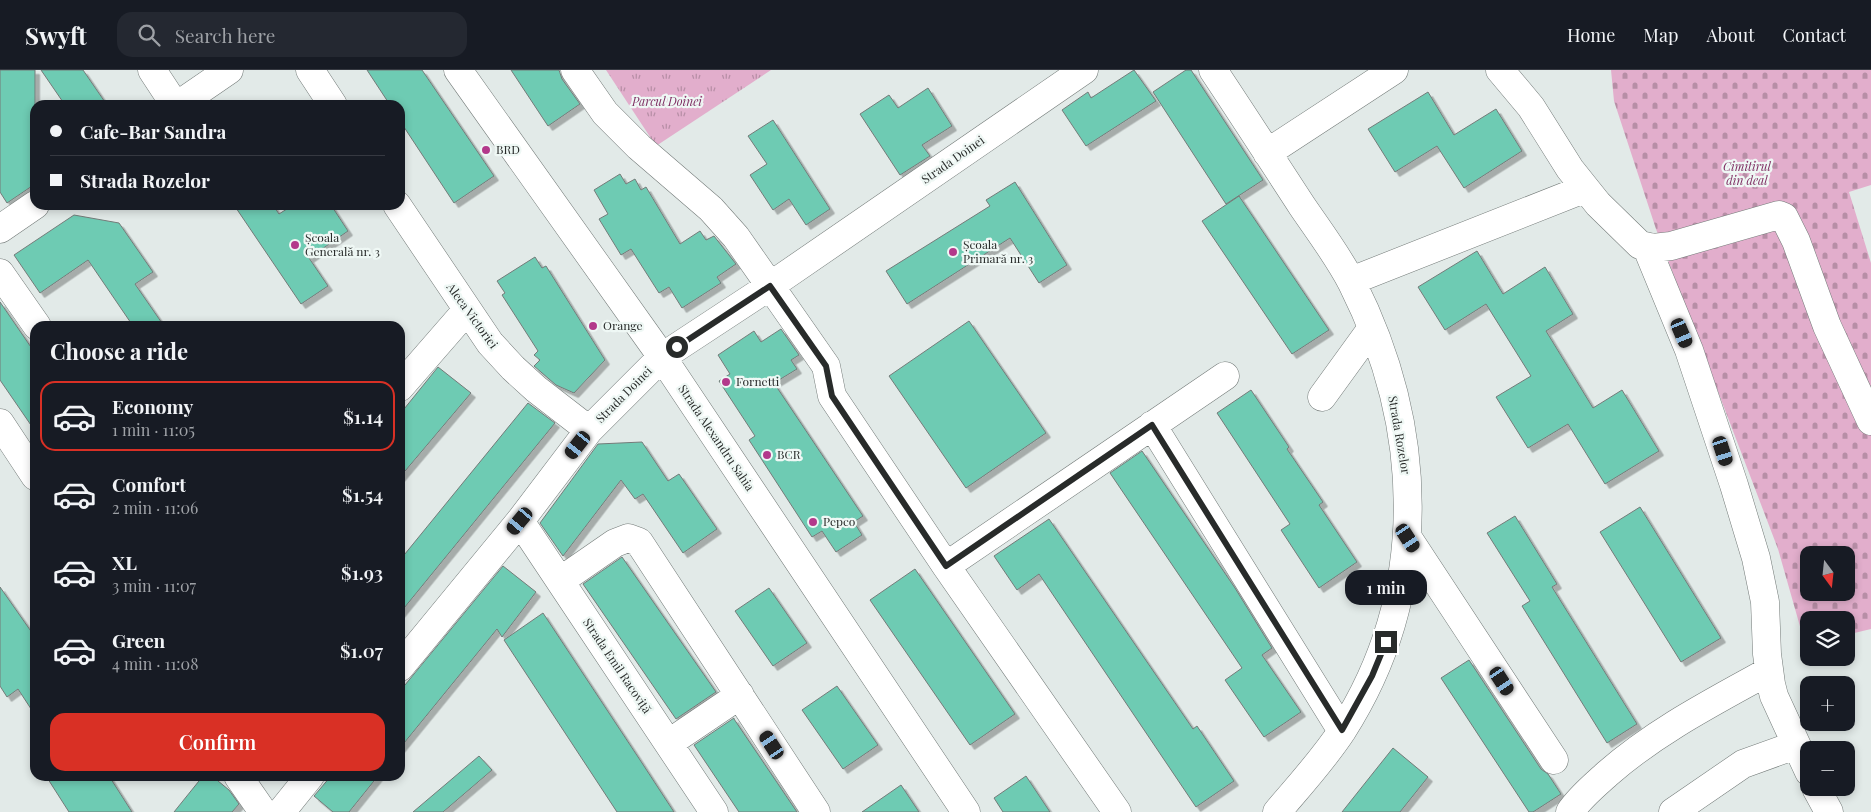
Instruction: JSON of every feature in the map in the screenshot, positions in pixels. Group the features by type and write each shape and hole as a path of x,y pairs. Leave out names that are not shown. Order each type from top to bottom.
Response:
{"street":[{"path":"152,70 173,100"},
{"path":"184,100 229,70"},
{"path":"310,70 330,100"},
{"name":"Strada Alexandru Sahia","path":"458,70 662,357 966,812"},
{"path":"576,70 604,113 639,147 711,209 736,237 826,366 832,396 946,566 1117,812"},
{"name":"Strada Doinei","path":"405,661 520,521 589,430 662,357 770,286 1084,70"},
{"name":"Strada Rozelor","path":"1213,70 1351,281 1372,328 1387,374 1405,456 1408,491 1408,538 1399,594 1386,642 1372,676 1342,730 1323,758 1277,812"},
{"path":"1267,153 1394,70"},
{"path":"1500,70 1531,107 1558,152 1584,189 1640,245 1647,248 1671,246 1779,214 1784,217 1796,241 1827,326 1871,421"},
{"path":"1351,281 1584,189"},
{"path":"0,230 30,209"},
{"name":"Aleea Victoriei","path":"400,210 490,343 536,389 589,430"},
{"path":"1647,248 1689,350 1734,485 1756,558 1765,602 1769,671 1774,696 1800,753"},
{"path":"0,273 34,321"},
{"path":"405,381 467,310"},
{"path":"1322,397 1372,328"},
{"path":"946,566 1225,376"},
{"path":"0,423 30,468"},
{"path":"1152,425 1342,730"},
{"name":"Strada Emil Racoviță","path":"520,521 713,811"},
{"path":"560,581 615,543 628,538 639,542 816,812"},
{"path":"1408,538 1554,760"},
{"path":"1570,812 1579,799 1633,752 1677,722 1769,671"},
{"path":"669,743 740,695"},
{"path":"1673,812 1743,764 1796,745"},
{"path":"241,781 263,812"},
{"path":"281,812 306,781"},
{"path":"1821,796 1830,812"}],"green space":[{"name":"Parcul Doinei","path":"606,70 771,70 656,146"},
{"name":"Cimitirul din deal","path":"1611,70 1871,70 1871,185 1849,192 1871,263 1871,629 1855,633 1855,611 1800,611 1800,626 1778,549 1656,229 1614,101"}],"building":[{"path":"0,70 35,70 35,100 30,100 30,187 7,203 0,192"},
{"path":"41,70 83,70 104,100 62,100"},
{"path":"367,70 422,70 494,176 454,203 405,129 405,100 387,100"},
{"path":"511,70 559,70 562,79 580,104 548,126"},
{"path":"1134,70 1156,101 1086,146 1062,110 1088,92 1091,98"},
{"path":"1186,70 1191,70 1263,180 1226,204 1153,92"},
{"path":"928,88 952,126 922,145 930,156 900,175 860,114 889,95 898,108"},
{"path":"1428,92 1454,135 1496,109 1522,151 1464,188 1437,146 1395,172 1368,129"},
{"path":"773,120 830,209 806,225 789,199 773,210 750,175 767,164 748,136"},
{"path":"620,174 626,184 635,179 641,190 646,187 680,244 700,231 706,240 714,236 736,264 717,277 721,283 682,308 669,287 659,293 631,249 621,255 599,219 608,214 594,190"},
{"name":"Școala Primară nr. 3","path":"1015,182 1067,265 1039,283 1010,238 907,304 886,271 990,206 986,200"},
{"path":"1239,196 1329,330 1292,354 1202,221"},
{"name":"Școala Generală nr. 3","path":"237,210 276,210 279,214 285,210 334,210 348,231 309,258 328,286 301,304"},
{"path":"74,215 119,223 153,272 135,284 161,321 130,321 88,260 40,293 14,255"},
{"path":"1477,251 1503,294 1545,267 1573,314 1546,331 1593,408 1622,390 1659,451 1605,484 1568,424 1528,448 1496,397 1531,376 1486,304 1445,330 1418,287"},
{"path":"535,257 542,268 546,266 605,360 574,393 556,385 534,366 540,360 534,355 538,351 502,295 505,293 497,281"},
{"path":"0,302 30,346 30,424 0,380"},
{"path":"969,321 1046,433 966,488 889,376"},
{"path":"781,329 799,355 791,360 797,369 774,383 863,516 854,522 862,535 836,552 822,531 812,537 749,440 755,436 719,381 730,374 718,355 754,331 761,342"},
{"path":"438,367 471,393 405,471 405,408"},
{"path":"1251,390 1289,447 1287,449 1323,502 1319,505 1357,562 1319,588 1281,530 1290,524 1217,413"},
{"path":"528,403 555,423 405,607 405,554"},
{"path":"642,442 668,481 679,474 717,529 683,553 643,494 635,499 621,480 563,556 540,523 598,444"},
{"path":"1142,451 1235,588 1272,648 1262,655 1301,712 1264,737 1225,680 1242,668 1110,473"},
{"path":"1640,507 1721,638 1681,662 1600,532"},
{"path":"1515,516 1557,584 1552,587 1637,724 1607,743 1522,606 1530,601 1487,533"},
{"path":"1049,519 1193,729 1197,726 1234,781 1196,807 1039,574 1017,590 994,556"},
{"path":"622,557 716,692 676,719 583,584"},
{"path":"503,566 536,592 502,637 497,629 405,742 405,685"},
{"path":"915,569 1015,714 970,745 870,600"},
{"path":"0,587 30,630 30,707 18,689 7,697 0,686"},
{"path":"769,588 807,643 773,666 735,611"},
{"path":"543,613 674,812 617,812 504,640"},
{"path":"1469,660 1541,769 1548,774 1561,794 1533,812 1529,812 1441,678"},
{"path":"837,686 878,745 843,769 802,710"},
{"path":"734,718 797,812 739,812 694,745"},
{"path":"1393,748 1428,777 1400,812 1342,812"},
{"path":"479,756 492,770 443,812 413,812"},
{"path":"1026,776 1050,812 1003,812 994,798"},
{"path":"49,781 112,781 132,812 69,812"},
{"path":"199,781 218,781 229,790 239,804 232,812 174,812"},
{"path":"327,781 374,781 349,812 333,812 314,796"},
{"path":"901,785 919,812 862,812"}],"place":[{"name":"BRD","path":"486,150"},
{"name":"Școala Generală nr. 3","path":"295,245"},
{"name":"Școala Primară nr. 3","path":"953,252"},
{"name":"Orange","path":"593,326"},
{"name":"Fornetti","path":"726,382"},
{"name":"BCR","path":"767,455"},
{"name":"Pepco","path":"813,522"}],"route":[{"path":"677,347 770,286 826,366 832,396 946,566 1152,425 1342,730 1372,676 1386,642"}]}
